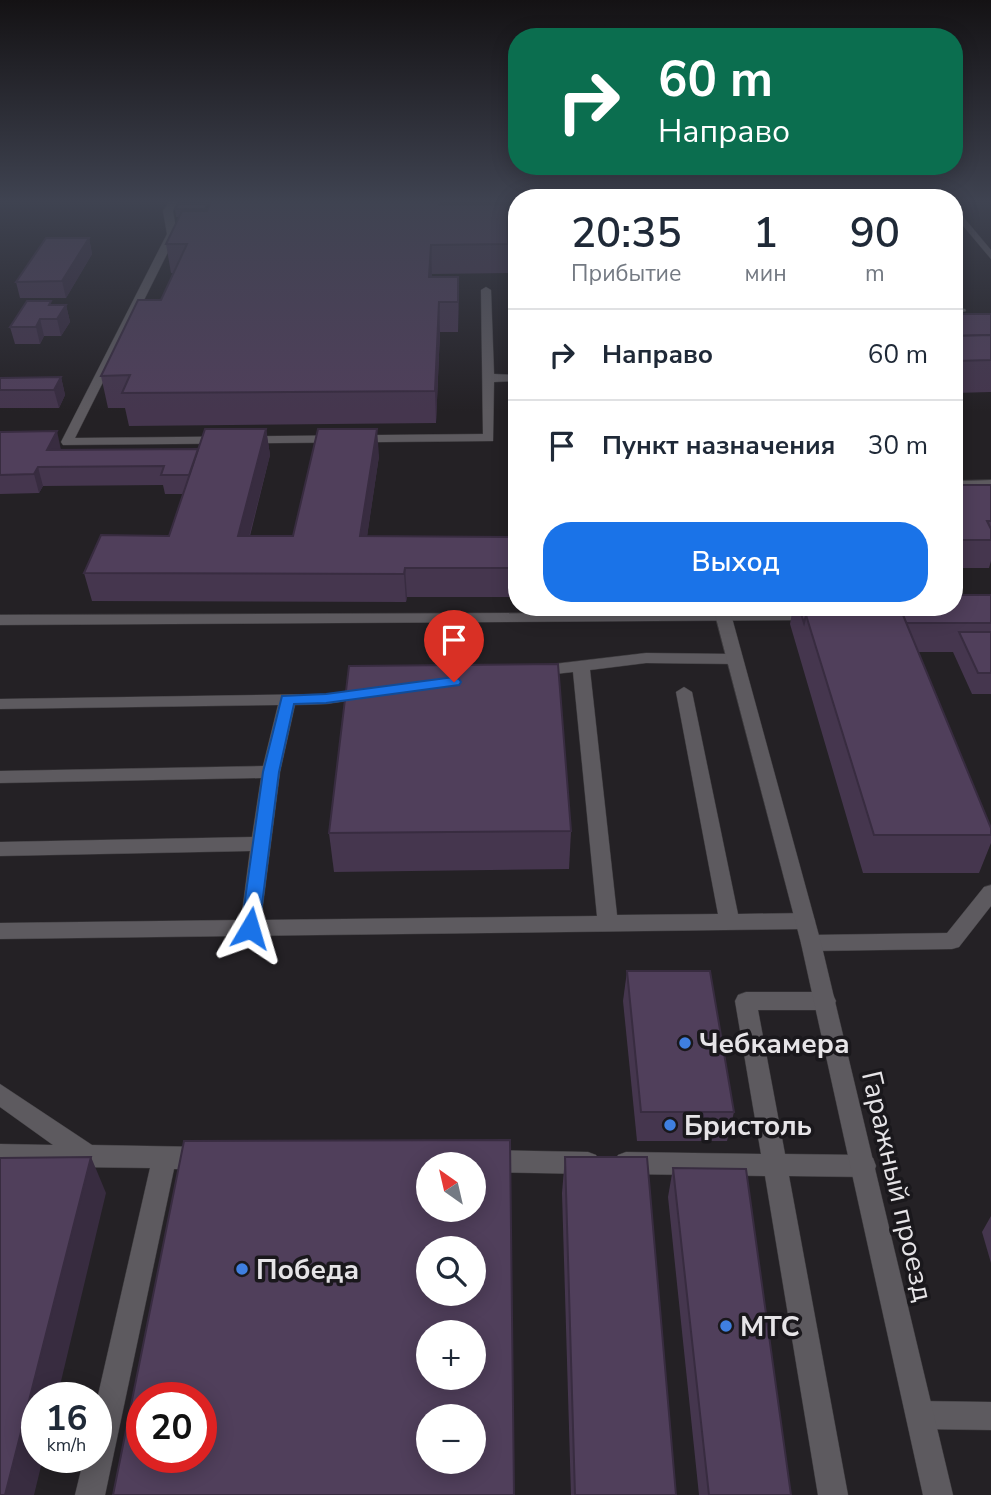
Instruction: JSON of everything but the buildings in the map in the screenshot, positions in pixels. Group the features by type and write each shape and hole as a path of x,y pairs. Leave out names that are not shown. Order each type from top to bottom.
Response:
{"street":[{"path":"153,272 68,442 489,439 486,290"},
{"path":"488,378 508,378"},
{"path":"963,485 991,484"},
{"path":"0,620 508,614"},
{"name":"Гаражный проезд","path":"723,616 811,943 938,1495"},
{"path":"514,674 646,659 734,659"},
{"path":"581,666 608,923"},
{"path":"0,704 326,699 380,692"},
{"path":"684,692 729,921"},
{"path":"250,928 271,772 288,699"},
{"path":"0,777 271,772"},
{"path":"0,849 260,844"},
{"path":"811,943 953,941 991,892"},
{"path":"0,930 805,921"},
{"path":"825,1001 746,1001 833,1495"},
{"path":"0,1094 88,1156"},
{"path":"0,1155 220,1158"},
{"path":"90,1495 165,1157"},
{"path":"486,1161 864,1166"},
{"path":"920,1415 991,1416"}],"place":[{"name":"Чебкамера","path":"685,1043"},
{"name":"Бристоль","path":"670,1125"},
{"name":"Победа","path":"242,1269"},
{"name":"МТС","path":"726,1326"}],"route":[{"path":"250,928 271,772 288,699 326,699 454,682"}]}
